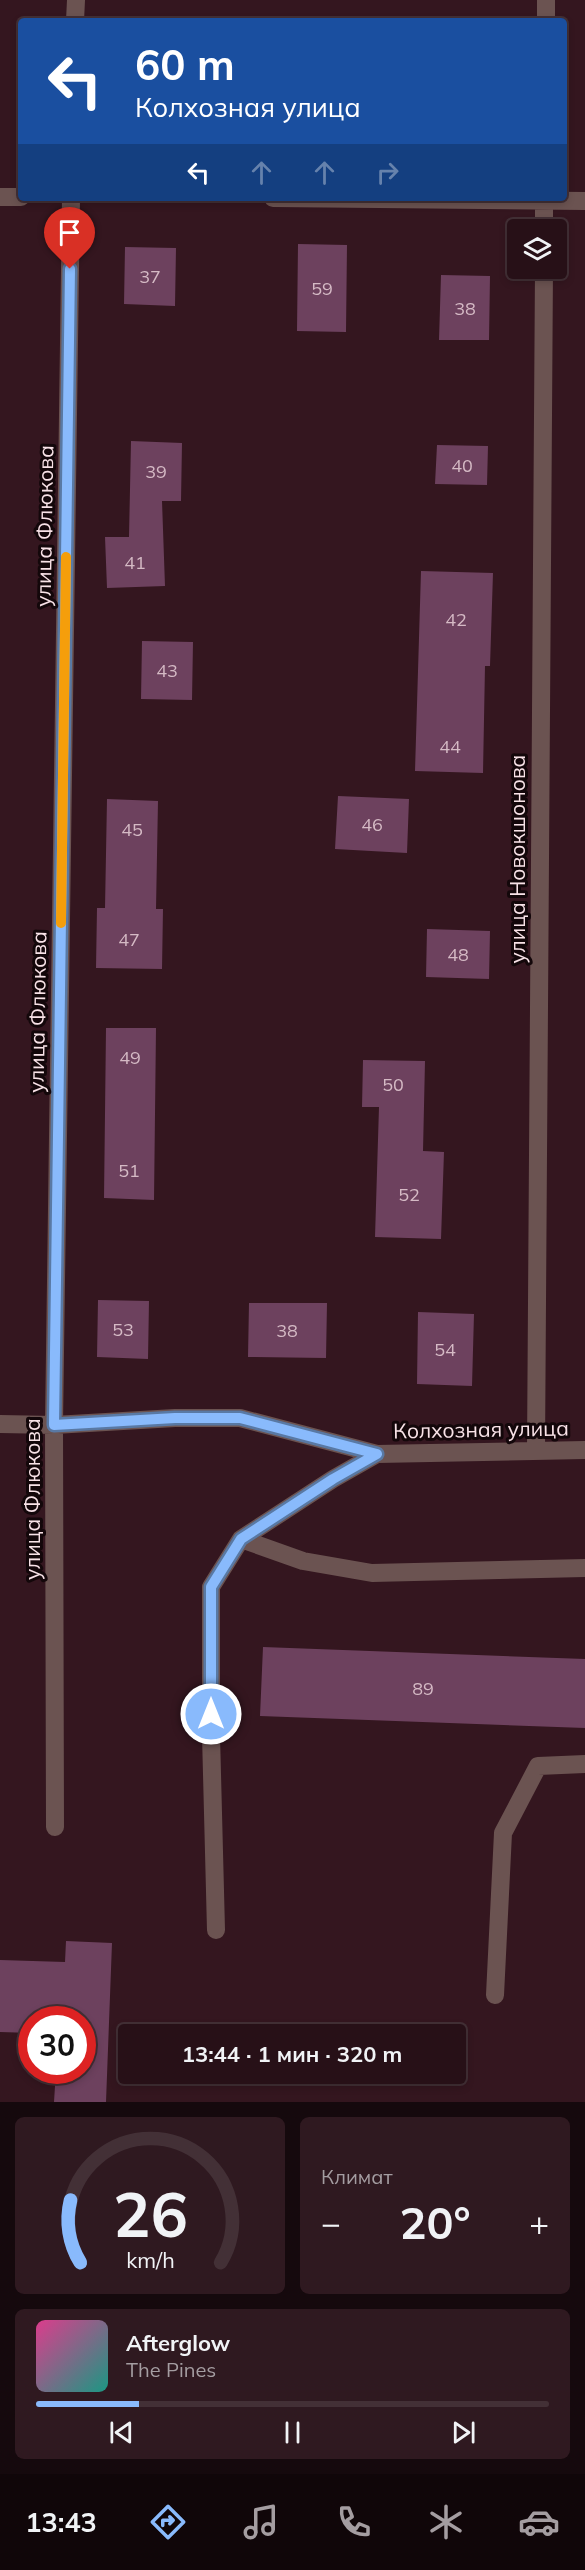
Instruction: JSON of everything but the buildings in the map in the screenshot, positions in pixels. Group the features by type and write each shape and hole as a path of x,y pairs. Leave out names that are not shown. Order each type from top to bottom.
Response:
{"street":[{"path":"75,18 76,0"},
{"path":"546,0 546,18"},
{"path":"0,198 18,197"},
{"path":"567,200 585,201"},
{"name":"улица Флюкова","path":"55,1827 54,1425 71,201"},
{"path":"544,201 544,219"},
{"name":"улица Новокшонова","path":"536,1450 544,279"},
{"name":"Колхозная улица","path":"0,1424 54,1425 175,1418 240,1418 377,1454 585,1450"},
{"name":"Колхозная улица","path":"216,1930 210,1735 211,1587 241,1539 333,1479 377,1454"},
{"path":"241,1539 303,1561 372,1574 585,1568"},
{"path":"495,1995 503,1833 538,1766 585,1764"}],"slow traffic":[{"path":"61,923 66,557"}],"route":[{"path":"70,269 54,1425 175,1418 240,1418 377,1454 333,1479 241,1539 211,1587 211,1714"}]}
